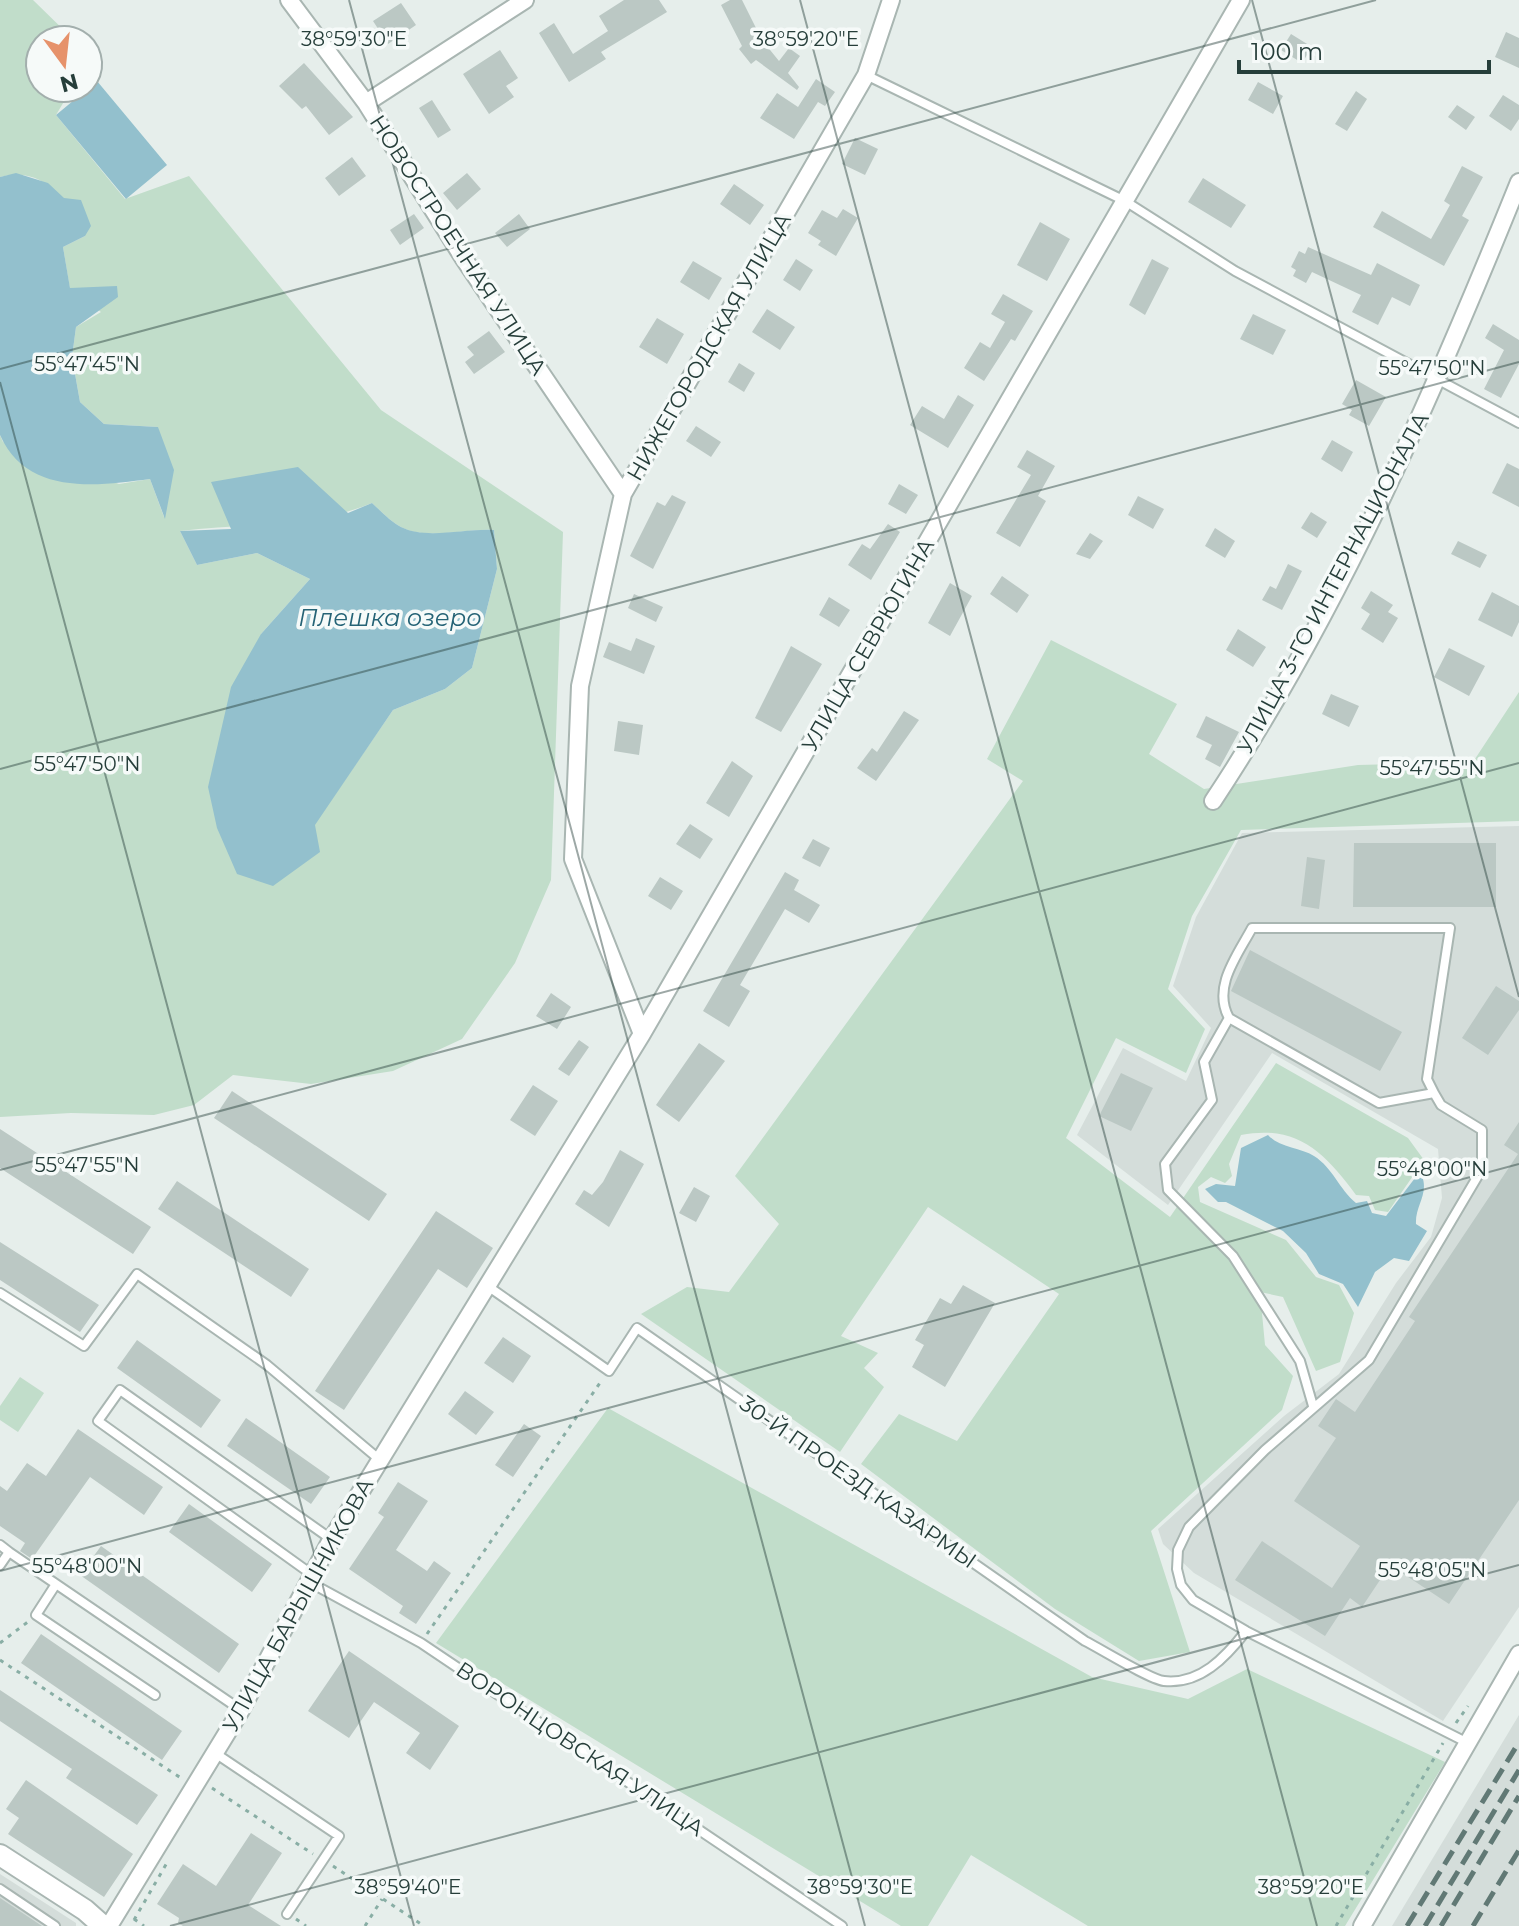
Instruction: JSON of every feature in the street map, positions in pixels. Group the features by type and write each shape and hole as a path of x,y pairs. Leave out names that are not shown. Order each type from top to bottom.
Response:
{"street":[{"name":"НОВОСТРОЕЧНАЯ УЛИЦА","path":"289,0 366,103 464,259 623,494"},
{"path":"366,103 525,0"},
{"name":"НИЖЕГОРОДСКАЯ УЛИЦА","path":"642,1034 573,859 580,686 623,494 866,75 891,0"},
{"name":"УЛИЦА СЕВРЮГИНА","path":"489,1287 642,1034 1241,0"},
{"name":"УЛИЦА 3-ГО ИНТЕРНАЦИОНАЛА","path":"1213,801 1293,668 1439,380 1519,182"},
{"name":"УЛИЦА БАРЫШНИКОВА","path":"106,1926 201,1786 214,1753 313,1580 331,1540 489,1287"},
{"path":"1362,1926 1519,1654"},
{"path":"0,1855 106,1926"}],"lane":[{"path":"866,75 1125,201 1235,271 1519,423"},
{"path":"1434,1093 1379,1103 1229,1018 1221,1003 1224,981 1252,928 1450,928 1427,1079 1441,1105 1482,1130 1482,1169 1369,1360 1313,1406 1211,1503 1182,1536 1177,1569 1181,1585 1193,1600 1246,1631 1469,1743"},
{"path":"1229,1018 1204,1062 1212,1100 1165,1164 1168,1190 1233,1256 1300,1361 1313,1406"},
{"path":"0,1293 84,1346 137,1274 267,1365 380,1460"},
{"path":"489,1287 609,1371"},
{"name":"30-Й ПРОЕЗД КАЗАРМЫ","path":"609,1371 637,1328 1085,1641 1163,1681 1204,1673 1230,1652 1246,1631"},
{"name":"ВОРОНЦОВСКАЯ УЛИЦА","path":"331,1540 120,1390 98,1421 313,1580 421,1643 842,1926"},
{"path":"0,1545 241,1710"},
{"path":"0,1565 9,1552"},
{"path":"56,1584 36,1615 155,1695"},
{"path":"214,1753 339,1836 287,1914"},
{"path":"0,1889 55,1926"}],"path":[{"path":"421,1643 609,1371"},
{"path":"0,1643 36,1615"},
{"path":"0,1660 424,1926"},
{"path":"1336,1926 1449,1733 1473,1699"},
{"path":"134,1920 167,1869"},
{"path":"365,1926 382,1899"}],"shaded area":[{"path":"1519,826 1519,1607 1443,1721 1194,1573 1163,1544 1158,1529 1284,1416 1339,1374 1396,1283 1431,1237 1442,1198 1438,1149 1272,1053 1168,1205 1077,1135 1123,1048 1186,1081 1211,1028 1173,986 1196,917 1242,833"},
{"path":"1519,1715 1519,1926 1392,1926"},
{"path":"0,1874 76,1923 76,1926 0,1926"}],"green space":[{"path":"0,0 33,0 58,24 24,24 24,104 63,104 56,115 125,199 189,176 381,410 563,532 551,880 515,963 462,1039 393,1071 311,1084 233,1075 194,1105 154,1115 71,1113 0,1117 0,435 3,442 119,484 150,479 164,517 158,427 104,424 80,402 72,357 76,327 101,312 70,289 63,247 85,236 70,210 52,189 30,176 0,177","holes":["372,503 394,522 411,531 434,534 494,530 497,569 472,668 445,689 393,710 314,825 261,634 310,579 257,553 197,565 180,531 301,521"]},
{"path":"1051,640 1177,704 1149,754 1204,789 1358,765 1473,762 1519,692 1519,821 1241,830 1192,916 1168,989 1205,1029 1186,1073 1116,1038 1066,1138 1170,1217 1276,1063 1408,1138 1424,1160 1388,1212 1375,1210 1369,1196 1356,1195 1333,1166 1308,1145 1278,1134 1241,1135 1229,1164 1232,1176 1225,1183 1211,1177 1198,1187 1200,1202 1286,1240 1316,1277 1339,1285 1354,1313 1340,1362 1316,1371 1283,1297 1260,1292 1265,1345 1293,1376 1282,1410 1151,1531 1190,1652 1139,1661 1055,1609 861,1464 899,1414 957,1441 1059,1294 928,1207 841,1336 878,1353 864,1368 884,1387 840,1452 641,1314 687,1287 729,1292 779,1224 735,1176 1023,781 987,759"},
{"path":"20,1377 44,1393 18,1432 0,1420 0,1406"},
{"path":"608,1408 1092,1677 1188,1699 1247,1669 1445,1762 1345,1926 1088,1926 971,1855 928,1926 901,1926 436,1643"}],"water":[{"path":"104,89 167,165 126,199 56,115 69,104 104,104"},
{"path":"16,173 48,183 64,198 81,200 91,226 85,236 63,247 70,288 117,286 118,297 76,327 72,357 80,402 104,424 158,427 174,470 165,519 150,479 86,484 45,478 27,469 12,455 0,435 0,177"},
{"name":"Плешка озеро","path":"298,467 348,513 372,503 394,522 411,531 494,530 497,569 472,668 445,689 393,710 315,825 320,852 273,886 237,874 217,828 208,787 231,687 261,634 310,579 257,553 197,565 180,531 231,529 211,482"},
{"path":"1268,1135 1321,1161 1356,1203 1367,1201 1372,1213 1386,1216 1415,1178 1422,1176 1424,1189 1416,1224 1427,1231 1409,1261 1394,1258 1375,1272 1358,1307 1343,1284 1319,1274 1306,1253 1283,1231 1226,1202 1218,1202 1205,1189 1216,1184 1235,1186 1241,1148"}],"building":[{"path":"624,0 659,0 667,12 601,52 606,59 569,82 539,33 554,23 573,54 608,31 599,16"},
{"path":"730,0 742,0 762,40 779,61 789,48 800,56 788,73 799,87 797,90 756,60 751,64 739,49 742,46 721,5"},
{"path":"401,3 416,25 388,44 373,21"},
{"path":"1506,32 1519,38 1519,68 1495,57"},
{"path":"1291,34 1312,47 1302,63 1281,50"},
{"path":"500,50 518,78 506,86 514,97 489,114 463,74"},
{"path":"304,63 353,117 329,135 306,106 302,109 279,86"},
{"path":"816,79 835,92 825,106 818,102 794,139 760,118 777,93 798,107"},
{"path":"1258,82 1283,96 1273,114 1248,100"},
{"path":"1356,91 1367,99 1347,131 1335,124"},
{"path":"1503,95 1519,105 1519,119 1511,131 1489,116"},
{"path":"432,100 451,130 438,138 419,108"},
{"path":"1457,105 1475,117 1466,130 1448,117"},
{"path":"855,138 878,149 865,175 842,164"},
{"path":"352,157 366,176 339,196 325,178"},
{"path":"1462,166 1483,177 1462,216 1469,220 1444,266 1373,227 1382,211 1431,239 1450,205 1444,201"},
{"path":"467,173 481,189 457,210 443,193"},
{"path":"1203,178 1246,205 1231,228 1188,202"},
{"path":"734,184 764,205 750,225 720,204"},
{"path":"843,209 858,218 836,256 818,245 821,241 808,233 822,210 837,218"},
{"path":"414,214 424,228 400,245 390,230"},
{"path":"519,214 530,229 507,247 495,233"},
{"path":"1040,222 1070,239 1047,281 1017,265"},
{"path":"1308,247 1371,275 1377,263 1420,285 1410,306 1392,297 1378,325 1352,312 1361,295 1312,272 1306,283 1293,276 1296,270 1291,267 1299,251 1305,254"},
{"path":"796,259 813,270 800,291 783,280"},
{"path":"1152,259 1169,268 1145,315 1129,305"},
{"path":"693,261 722,278 709,300 680,282"},
{"path":"1003,294 1033,311 1015,341 1011,339 984,381 964,368 980,342 990,348 1005,322 991,314"},
{"path":"767,309 795,327 780,350 752,332"},
{"path":"1253,314 1286,330 1273,355 1240,339"},
{"path":"657,318 684,334 667,364 639,347"},
{"path":"1493,324 1519,340 1519,364 1501,398 1484,389 1504,350 1485,338"},
{"path":"489,331 505,352 474,374 465,362 474,355 467,347"},
{"path":"739,363 755,373 744,392 728,382"},
{"path":"1356,380 1386,397 1369,426 1349,415 1352,410 1342,404"},
{"path":"958,395 974,405 948,448 910,425 922,406 944,419"},
{"path":"696,426 721,442 711,457 686,441"},
{"path":"1332,440 1353,452 1342,472 1321,459"},
{"path":"1027,450 1055,466 1038,496 1046,501 1020,547 996,533 1031,475 1017,467"},
{"path":"1507,463 1519,469 1519,507 1492,493"},
{"path":"899,484 918,495 906,514 888,504"},
{"path":"672,495 686,502 653,569 630,556 657,502 665,506"},
{"path":"1138,496 1164,509 1153,529 1128,515"},
{"path":"1311,512 1327,522 1317,538 1301,528"},
{"path":"888,524 900,532 871,580 848,565 862,544 870,549"},
{"path":"1215,528 1235,541 1225,558 1205,546"},
{"path":"1090,533 1103,541 1090,559 1076,554"},
{"path":"1458,541 1487,555 1480,568 1451,554"},
{"path":"1288,564 1302,571 1282,610 1262,600 1270,586 1276,589"},
{"path":"1002,576 1029,595 1017,613 990,594"},
{"path":"950,583 972,596 950,636 928,623"},
{"path":"1371,591 1393,605 1388,612 1398,618 1383,643 1361,629 1370,614 1361,608"},
{"path":"1492,592 1519,606 1519,622 1512,637 1478,620"},
{"path":"634,594 663,607 656,622 628,608"},
{"path":"829,597 850,610 839,627 819,615"},
{"path":"1238,629 1266,647 1253,667 1226,650"},
{"path":"636,638 655,646 644,674 603,657 609,642 631,651"},
{"path":"791,646 822,664 781,732 755,718"},
{"path":"1449,648 1485,666 1469,696 1434,677"},
{"path":"1331,694 1359,706 1349,727 1322,714"},
{"path":"904,711 919,720 876,781 857,768 872,748 877,752"},
{"path":"1206,716 1239,732 1220,767 1205,759 1212,745 1196,737"},
{"path":"618,721 643,725 639,755 614,751"},
{"path":"732,761 753,776 729,817 706,803"},
{"path":"690,824 713,839 700,859 676,844"},
{"path":"813,839 830,848 820,867 802,858"},
{"path":"1354,843 1496,843 1496,907 1353,907"},
{"path":"1307,857 1325,860 1319,909 1301,906"},
{"path":"785,872 799,880 794,890 820,905 809,923 785,909 740,985 750,991 729,1027 703,1011"},
{"path":"660,877 683,891 671,910 648,896"},
{"path":"1250,950 1402,1032 1380,1071 1231,991"},
{"path":"1496,986 1519,1001 1519,1010 1488,1055 1462,1038"},
{"path":"551,993 571,1007 557,1029 536,1016"},
{"path":"579,1040 589,1047 569,1076 558,1069"},
{"path":"699,1043 725,1061 679,1122 656,1105"},
{"path":"1121,1073 1153,1088 1131,1131 1099,1116"},
{"path":"533,1085 558,1101 535,1136 510,1120"},
{"path":"232,1091 387,1194 369,1221 214,1118"},
{"path":"1519,1122 1519,1500 1449,1604 1390,1565 1362,1607 1350,1598 1325,1636 1235,1580 1262,1541 1332,1588 1360,1546 1294,1501 1336,1438 1318,1426 1336,1399 1355,1412 1415,1321 1409,1317 1518,1154 1504,1145"},
{"path":"0,1129 151,1227 133,1254 0,1168"},
{"path":"620,1150 644,1164 609,1227 575,1204 584,1190 592,1195 603,1182"},
{"path":"177,1181 309,1269 291,1297 158,1209"},
{"path":"694,1187 710,1196 696,1222 679,1213"},
{"path":"436,1211 493,1248 467,1288 438,1269 344,1410 315,1391"},
{"path":"0,1242 99,1305 80,1332 0,1280"},
{"path":"963,1285 995,1303 945,1387 912,1367 924,1345 915,1340 940,1298 951,1304"},
{"path":"503,1337 531,1356 513,1383 484,1363"},
{"path":"137,1340 221,1400 201,1428 117,1368"},
{"path":"465,1391 494,1412 476,1435 448,1414"},
{"path":"246,1418 330,1477 311,1504 227,1446"},
{"path":"524,1424 541,1436 513,1477 495,1465"},
{"path":"78,1429 163,1487 144,1515 90,1477 32,1559 20,1551 25,1543 0,1526 0,1486 7,1491 27,1463 46,1476"},
{"path":"398,1482 428,1501 396,1550 427,1571 434,1561 451,1573 416,1624 399,1613 403,1606 349,1569 384,1517 378,1513"},
{"path":"189,1504 272,1564 252,1592 169,1532"},
{"path":"101,1546 239,1644 219,1673 80,1575"},
{"path":"41,1634 182,1731 162,1760 21,1663"},
{"path":"349,1651 459,1726 430,1770 406,1753 420,1733 374,1702 349,1738 308,1711"},
{"path":"0,1690 158,1795 137,1825 66,1778 72,1769 0,1721"},
{"path":"26,1780 133,1854 104,1897 8,1834 19,1818 6,1809"},
{"path":"251,1833 282,1853 248,1905 281,1926 183,1926 178,1923 179,1918 157,1904 183,1864 216,1886"},
{"path":"0,1898 42,1926 0,1926"}],"railway":[{"path":"1407,1926 1519,1742"},
{"path":"1425,1926 1519,1770"},
{"path":"1441,1926 1519,1796"},
{"path":"1473,1926 1519,1850"}]}
